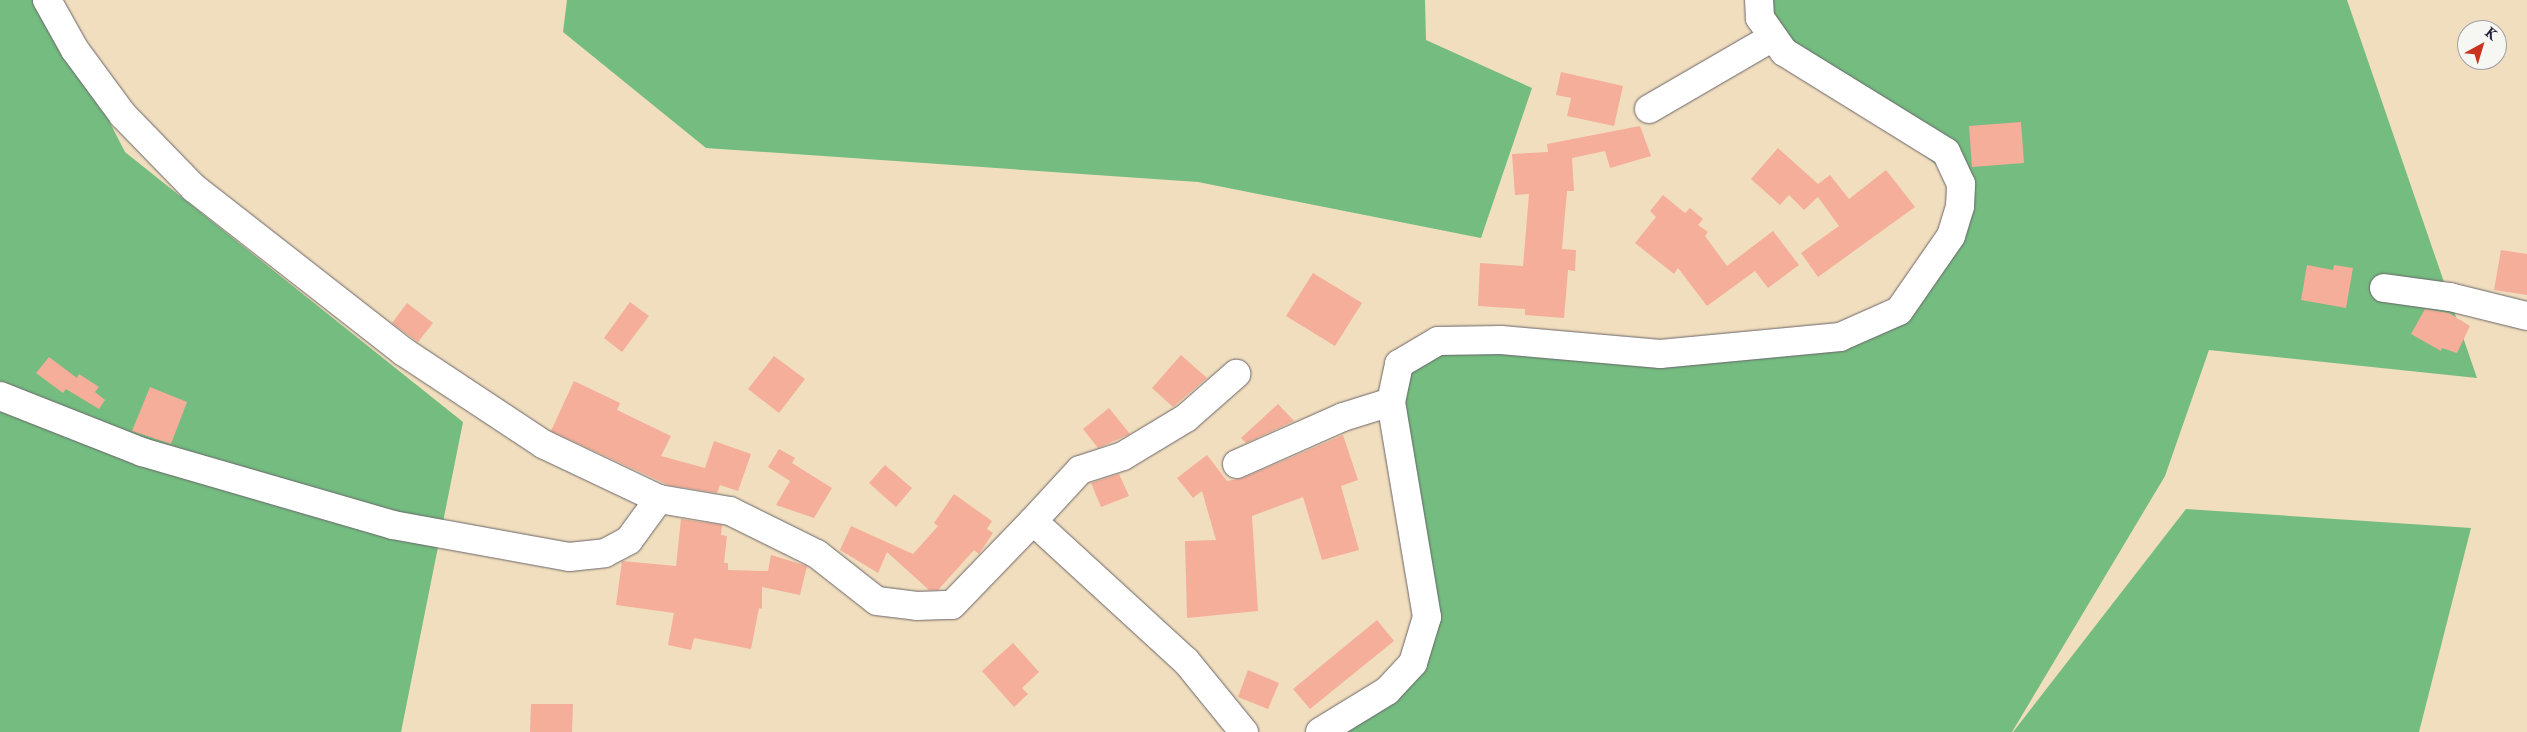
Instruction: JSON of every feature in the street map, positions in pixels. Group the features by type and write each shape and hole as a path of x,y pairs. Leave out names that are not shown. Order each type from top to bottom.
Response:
{"street":[{"path":"47,0 75,50 124,115 194,188 404,352 543,444 659,499 730,511 817,554 877,601 917,606 952,605 1080,470 1123,456 1186,418 1236,374"},
{"path":"1320,732 1387,691 1413,663 1427,617 1391,402 1399,364 1438,341 1501,340 1660,354 1840,337 1898,311 1950,236 1960,206 1961,184 1946,152 1902,122 1784,52 1760,18 1759,0"},
{"path":"1649,109 1773,37"},
{"path":"2384,288 2450,297 2527,316"},
{"path":"0,396 142,452 394,526 569,557 605,553 629,540 659,499"},
{"path":"1237,464 1343,417 1391,402"},
{"path":"1033,521 1186,661 1244,732"}],"green space":[{"path":"0,0 47,0 125,152 463,422 401,732 0,732"},
{"path":"567,0 1425,0 1426,40 1532,88 1481,238 1198,182 706,148 563,32"},
{"path":"1764,0 2347,0 2477,378 2209,350 2165,476 2012,732 1320,732 1387,691 1427,617 1391,402 1422,350 1799,341 1899,311 1961,184 1773,37"},
{"path":"2186,509 2471,528 2419,732 2013,732"}],"building":[{"path":"1561,72 1623,86 1614,126 1567,116 1571,98 1556,95"},
{"path":"2021,122 2024,163 1972,167 1969,126"},
{"path":"1640,126 1651,156 1610,168 1605,151 1572,158 1574,191 1567,191 1562,249 1576,250 1575,271 1568,270 1564,318 1525,315 1525,309 1478,306 1480,263 1523,266 1529,194 1515,195 1512,154 1548,152 1547,144"},
{"path":"1778,148 1818,184 1830,175 1849,199 1886,170 1915,207 1818,277 1801,253 1839,226 1818,197 1804,210 1789,195 1780,205 1751,179"},
{"path":"1663,195 1685,213 1690,208 1703,219 1698,225 1708,232 1705,236 1727,266 1773,231 1799,265 1768,288 1755,271 1707,306 1678,268 1674,274 1635,243 1656,217 1650,211"},
{"path":"2501,250 2527,254 2527,295 2494,290"},
{"path":"2307,265 2333,270 2334,265 2353,268 2346,308 2301,300"},
{"path":"1313,273 1362,303 1335,346 1286,316"},
{"path":"630,302 649,316 622,352 604,338"},
{"path":"407,303 433,323 418,342 392,323"},
{"path":"2425,309 2449,313 2470,326 2457,353 2442,348 2441,351 2411,334"},
{"path":"1181,355 1207,378 1173,407 1152,388"},
{"path":"774,356 805,379 779,413 748,389"},
{"path":"49,357 77,378 79,374 99,387 95,392 105,400 99,409 66,389 63,393 36,373"},
{"path":"574,381 620,403 617,410 671,436 661,456 705,468 714,441 751,454 738,491 720,485 717,493 668,485 551,431"},
{"path":"150,387 187,402 171,444 132,431"},
{"path":"1278,404 1294,421 1246,443 1241,438"},
{"path":"1109,408 1130,434 1098,448 1083,429"},
{"path":"1343,435 1358,480 1341,486 1359,550 1322,560 1303,497 1252,516 1258,611 1187,618 1185,541 1216,540 1202,491 1193,498 1177,478 1207,455 1227,481 1243,478"},
{"path":"779,449 795,458 792,463 832,488 814,518 776,505 790,481 768,467"},
{"path":"885,465 912,488 896,507 869,483"},
{"path":"1119,474 1129,496 1101,507 1091,483"},
{"path":"954,494 992,521 987,529 993,533 979,554 974,550 938,590 929,590 887,552 878,573 840,550 851,526 913,554 938,526 934,523"},
{"path":"681,519 722,525 721,535 727,536 724,563 728,563 728,570 768,571 771,555 807,566 800,595 762,587 762,609 759,608 751,649 694,638 691,650 668,645 674,613 616,605 622,561 676,566"},
{"path":"1377,620 1394,641 1310,709 1293,689"},
{"path":"1013,643 1039,672 1022,688 1028,694 1014,707 982,671"},
{"path":"1248,670 1279,683 1268,709 1238,697"},
{"path":"531,704 573,704 572,732 530,732"}]}
